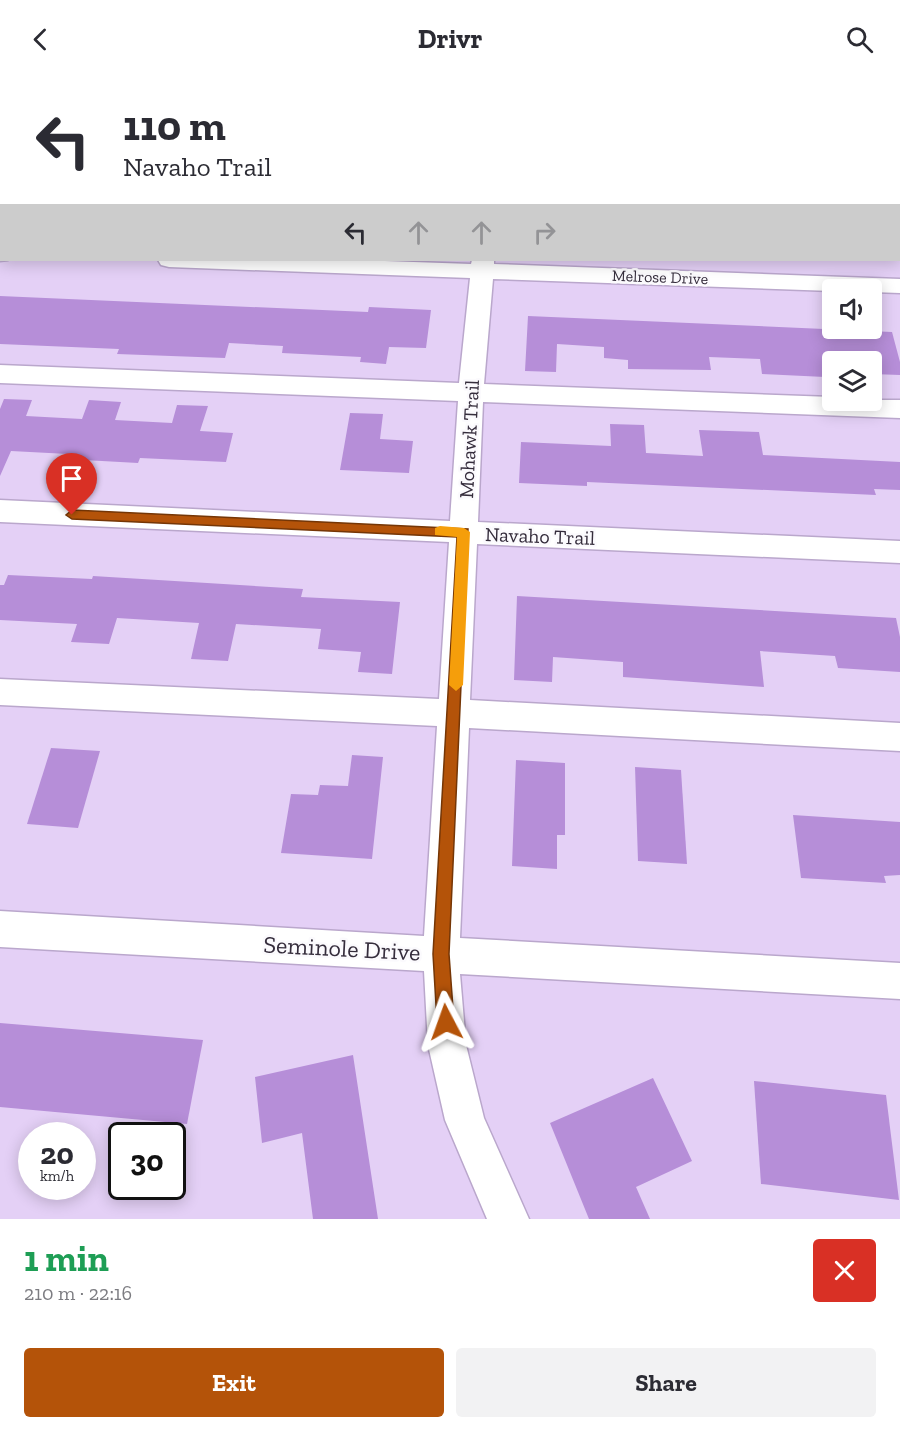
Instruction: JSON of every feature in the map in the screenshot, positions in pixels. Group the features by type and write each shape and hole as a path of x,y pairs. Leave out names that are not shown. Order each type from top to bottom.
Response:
{"street":[{"name":"Melrose Drive","path":"232,261 483,265 900,286"},
{"name":"Mohawk Trail","path":"483,265 471,392 441,954 447,1045 465,1120 508,1219"},
{"path":"0,374 900,408"},
{"name":"Navaho Trail","path":"0,512 900,552"},
{"path":"0,693 454,713 900,737"},
{"name":"Seminole Drive","path":"0,929 900,981"}],"building":[{"path":"0,296 368,312 369,307 431,310 426,348 389,347 386,364 360,362 361,357 282,353 283,346 229,343 225,358 117,354 119,349 0,344"},
{"path":"528,316 822,329 822,339 882,339 882,332 892,332 900,362 900,375 882,374 882,351 822,351 822,377 762,374 760,359 709,357 711,370 628,369 628,360 604,358 604,347 557,344 556,372 525,371"},
{"path":"4,399 32,400 26,416 82,419 89,400 121,402 115,420 172,423 177,405 208,406 200,431 233,433 226,462 140,458 138,463 66,459 68,454 11,451 0,476 0,409"},
{"path":"350,413 383,414 380,439 413,441 409,473 340,470"},
{"path":"610,424 644,425 646,453 703,456 699,430 759,432 763,455 900,462 900,490 874,489 876,495 587,482 587,486 519,483 521,442 611,446"},
{"path":"8,575 92,579 93,576 303,589 301,597 400,602 392,674 358,672 361,652 318,649 321,629 236,624 228,661 191,659 199,623 117,618 109,644 71,642 77,624 0,620 0,585 4,585"},
{"path":"517,596 896,618 900,637 900,672 838,668 835,656 760,651 764,687 623,677 623,662 553,657 552,682 514,680"},
{"path":"51,748 100,751 78,828 27,824"},
{"path":"352,755 383,757 372,859 281,853 291,794 318,795 320,785 348,786"},
{"path":"516,760 565,763 565,835 557,835 557,869 512,866"},
{"path":"635,767 681,770 687,864 638,861"},
{"path":"793,815 900,822 900,875 884,876 886,883 801,878"},
{"path":"0,1023 203,1040 187,1124 186,1122 0,1107"},
{"path":"353,1055 378,1219 313,1219 302,1133 262,1143 255,1077"},
{"path":"653,1078 692,1161 636,1187 650,1219 589,1219 550,1123"},
{"path":"754,1081 886,1095 899,1200 761,1184"}],"slow traffic":[{"path":"440,531 464,532 456,685"}],"route":[{"path":"72,515 464,532 441,954 446,1022"}]}
